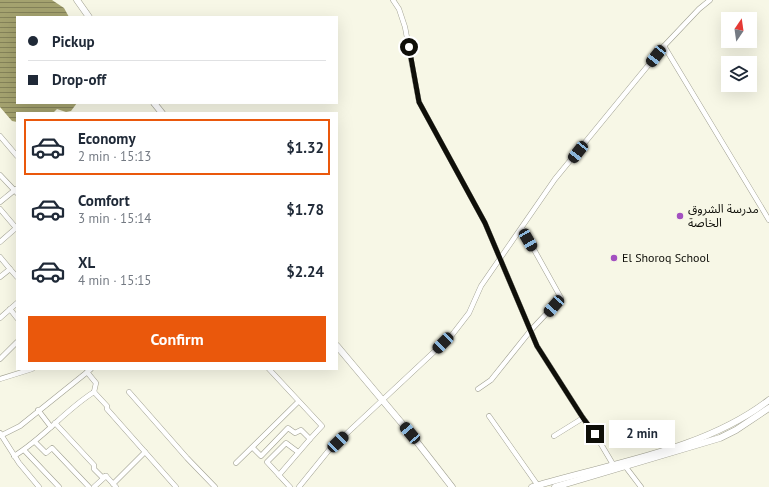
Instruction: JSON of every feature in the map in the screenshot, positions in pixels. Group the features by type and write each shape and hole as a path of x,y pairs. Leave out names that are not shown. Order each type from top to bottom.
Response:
{"main road":[{"path":"77,0 88,16"},
{"path":"155,104 161,112"},
{"path":"338,347 383,400 452,487"},
{"path":"555,487 718,432 741,421 769,400"},
{"path":"536,486 615,467 626,466 720,438 750,422 769,408"}],"street":[{"path":"393,0 399,8 405,27 419,102 457,169 485,223 537,346 615,467"},
{"path":"299,487 329,450 452,335 469,313 481,286 556,180 664,46 698,8 710,0"},
{"path":"664,46 769,220"},
{"path":"0,136 16,155"},
{"path":"0,175 16,190 0,202"},
{"path":"0,209 16,228 0,242"},
{"path":"478,389 491,380 531,330 561,298 522,228"},
{"path":"0,257 16,276"},
{"path":"0,277 10,269"},
{"path":"0,318 16,304"},
{"path":"10,309 16,317"},
{"path":"0,359 16,343"},
{"path":"0,379 29,370"},
{"path":"14,456 35,442 78,403 94,392 96,383 89,370 20,426 0,434 14,456 39,487"},
{"path":"270,370 298,402 322,426 278,475"},
{"path":"94,392 176,487"},
{"path":"129,392 187,458 215,487"},
{"path":"236,463 253,448 298,402"},
{"path":"38,410 94,465 94,469 102,477 106,476 115,486 145,452"},
{"path":"489,416 536,486"},
{"path":"554,436 583,418"},
{"path":"253,448 261,456 288,428 295,433 301,430 310,439"},
{"path":"35,442 46,453 52,448 89,487"},
{"path":"290,487 267,462 286,442 298,452"},
{"path":"24,450 59,487"},
{"path":"626,466 641,487"},
{"path":"94,487 100,485 106,476"}],"shaded area":[{"path":"0,0 52,0 64,8 68,16 16,16 16,104 76,104 71,111 66,112 57,109 54,112 16,112 16,122 12,121 0,107"}],"place":[{"name":"مدرسة الشروق الخاصة","path":"680,216"},
{"name":"El Shoroq School","path":"614,258"}],"route":[{"path":"409,47 419,102 457,169 485,223 537,346 583,418 595,434"}]}
